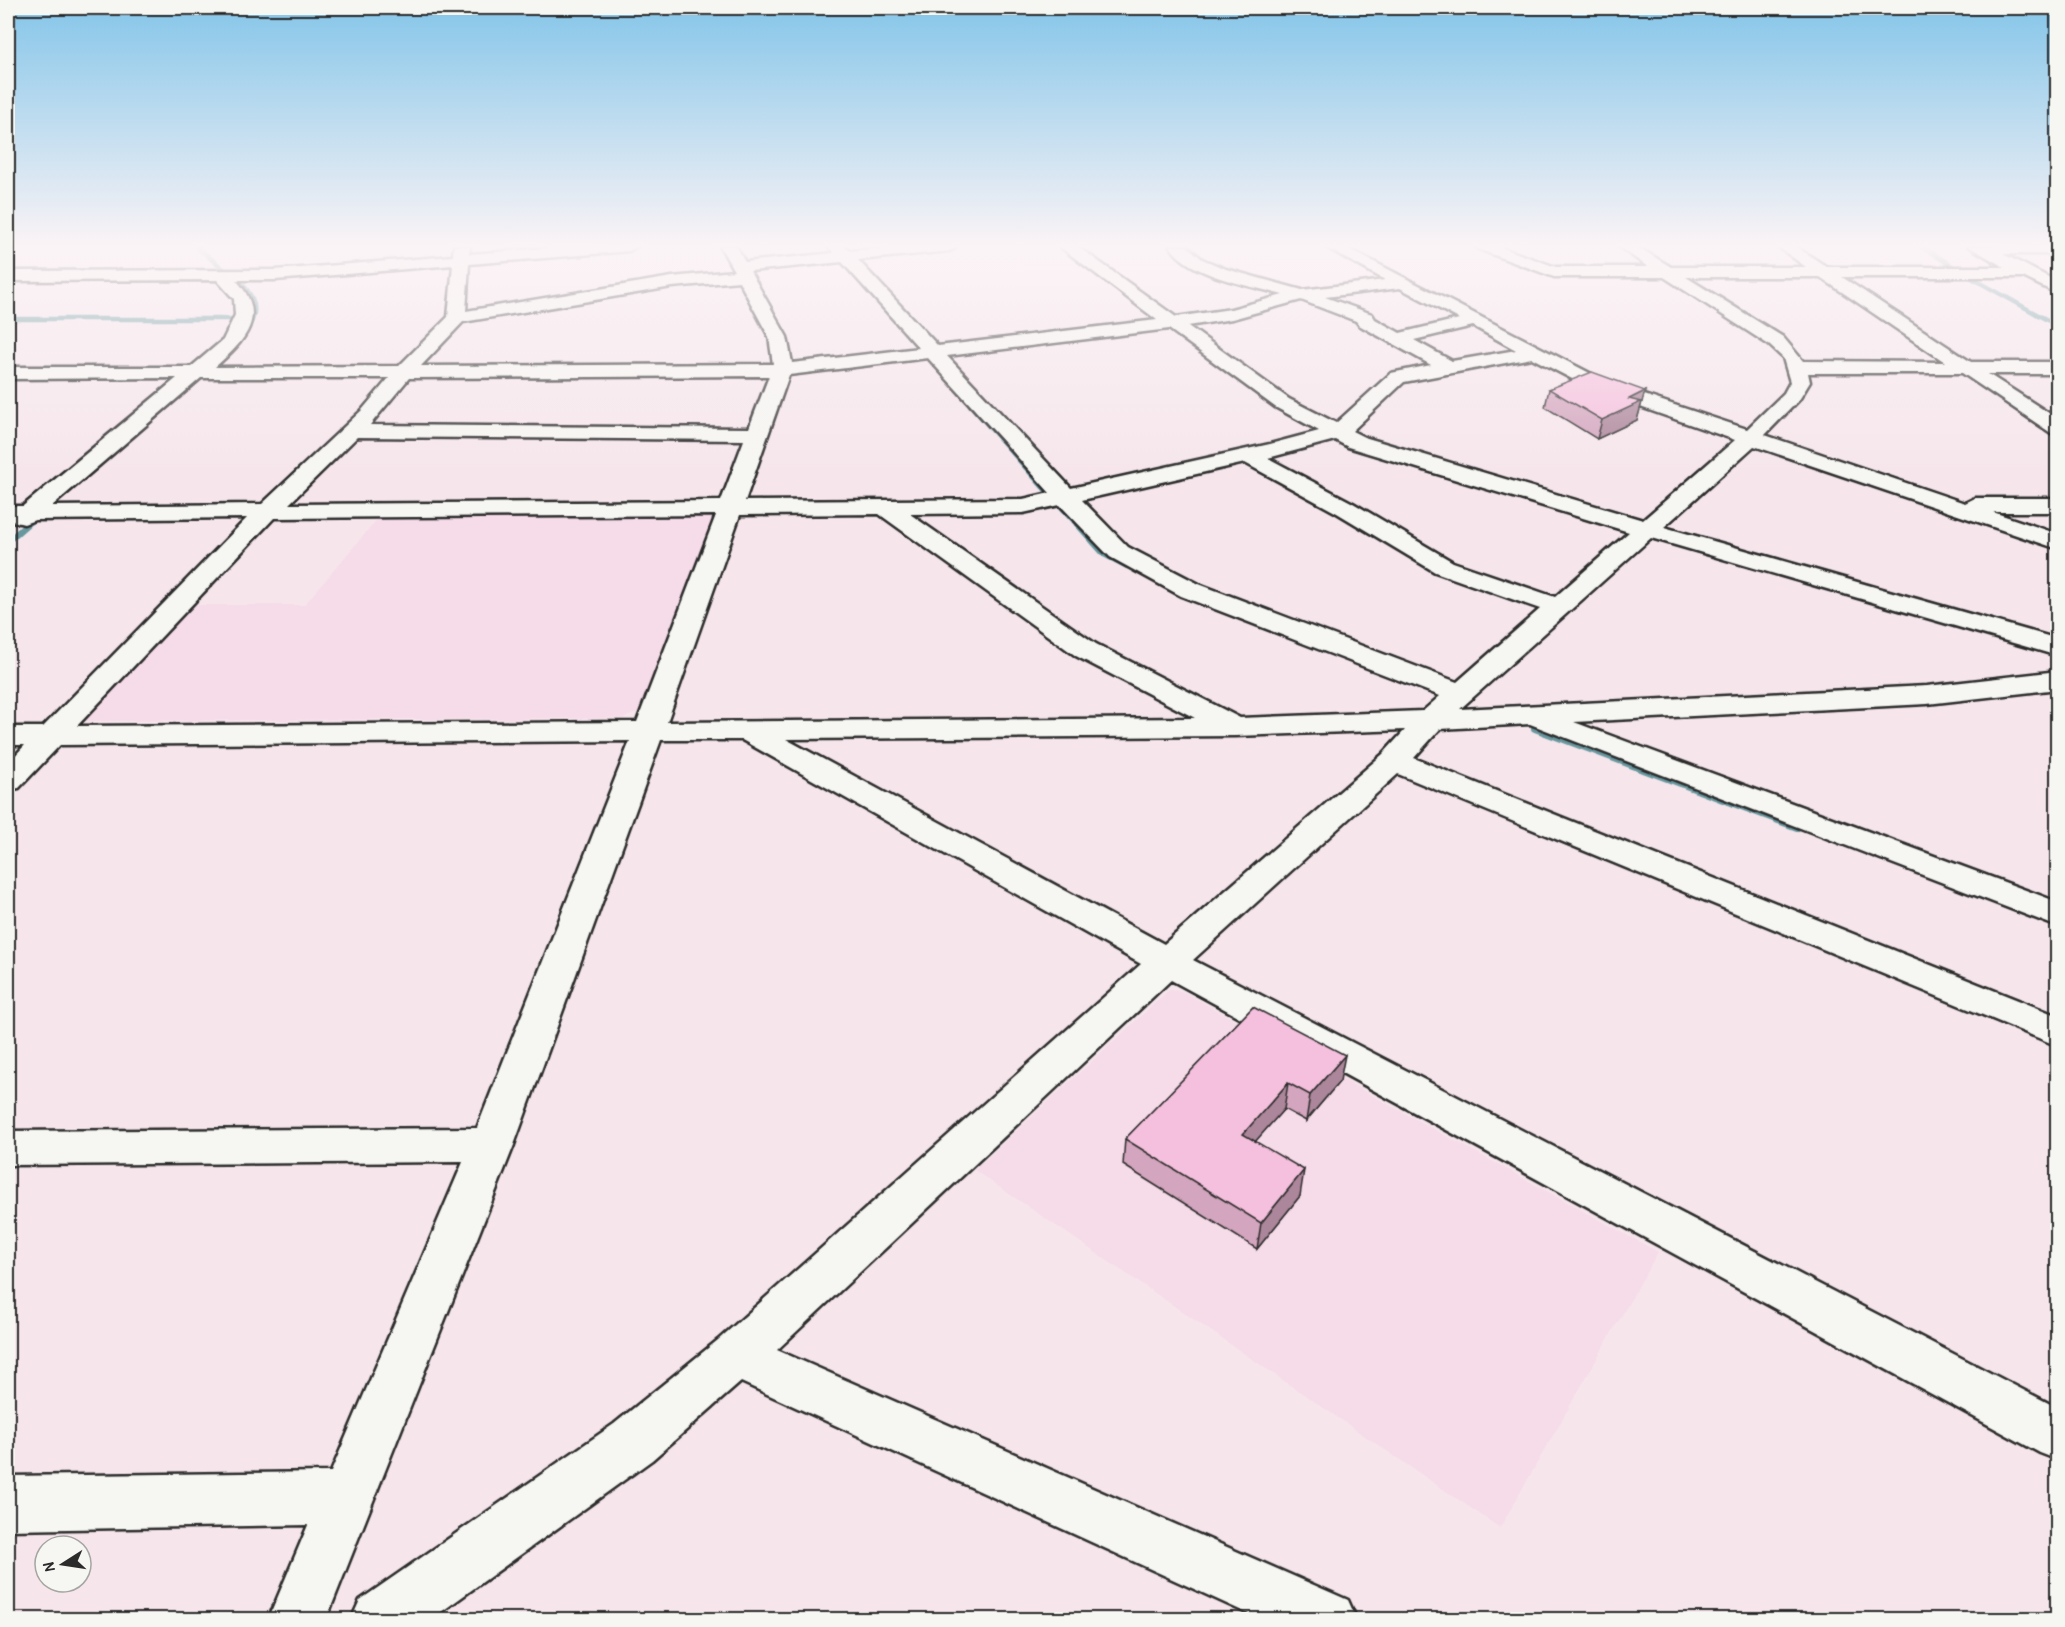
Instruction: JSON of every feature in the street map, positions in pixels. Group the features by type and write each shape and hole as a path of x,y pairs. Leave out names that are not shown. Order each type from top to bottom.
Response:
{"street":[{"path":"8,531 18,513 230,344 243,322"},
{"path":"8,781 270,510 352,431 404,372 453,322"},
{"path":"297,1620 492,1145 732,509 783,364 778,337 770,322"},
{"path":"906,322 1119,552 1190,590 1446,707"},
{"path":"1171,322 1282,404 1335,433 1386,453 2058,648"},
{"path":"10,374 781,370 1186,322"},
{"path":"1367,322 1448,367"},
{"path":"1397,339 1469,322"},
{"path":"1475,322 1604,388 2058,542"},
{"path":"380,1620 633,1442 736,1356 1167,962 1394,761 1446,707 1750,438 1792,396 1800,382 1793,357 1776,341 1746,322"},
{"path":"1898,322 2058,429"},
{"path":"18,513 1023,506 1248,456 1340,432 1398,377 1534,352"},
{"path":"1797,367 2058,368"},
{"path":"352,431 758,434"},
{"path":"1248,456 1345,508 1443,567 1558,607"},
{"path":"1949,505 2058,505"},
{"path":"886,508 1086,650 1235,727"},
{"path":"8,736 1235,727 1446,707 1529,715 1927,695 2058,680"},
{"path":"1529,715 2058,915"},
{"path":"748,731 1167,962 2058,1435"},
{"path":"1394,761 2058,1032"},
{"path":"8,1148 492,1145"},
{"path":"736,1356 1329,1620"},
{"path":"8,1503 346,1498"}],"shaded area":[{"path":"710,513 716,516 640,711 625,718 78,721 189,605 304,605 380,516"},
{"path":"1169,990 1182,991 1658,1252 1500,1528 974,1170"}],"building":[{"path":"1592,372 1645,391 1629,399 1641,402 1602,420 1549,389"},
{"path":"1253,1007 1345,1055 1310,1095 1288,1083 1243,1134 1304,1170 1261,1223 1125,1139"}],"waterway":[{"path":"237,345 252,322"},
{"path":"2051,322 2058,326"},
{"path":"971,405 1048,492"},
{"path":"1061,506 1104,554 1127,566"},
{"path":"8,541 33,519"},
{"path":"1535,728 1797,827"}]}
